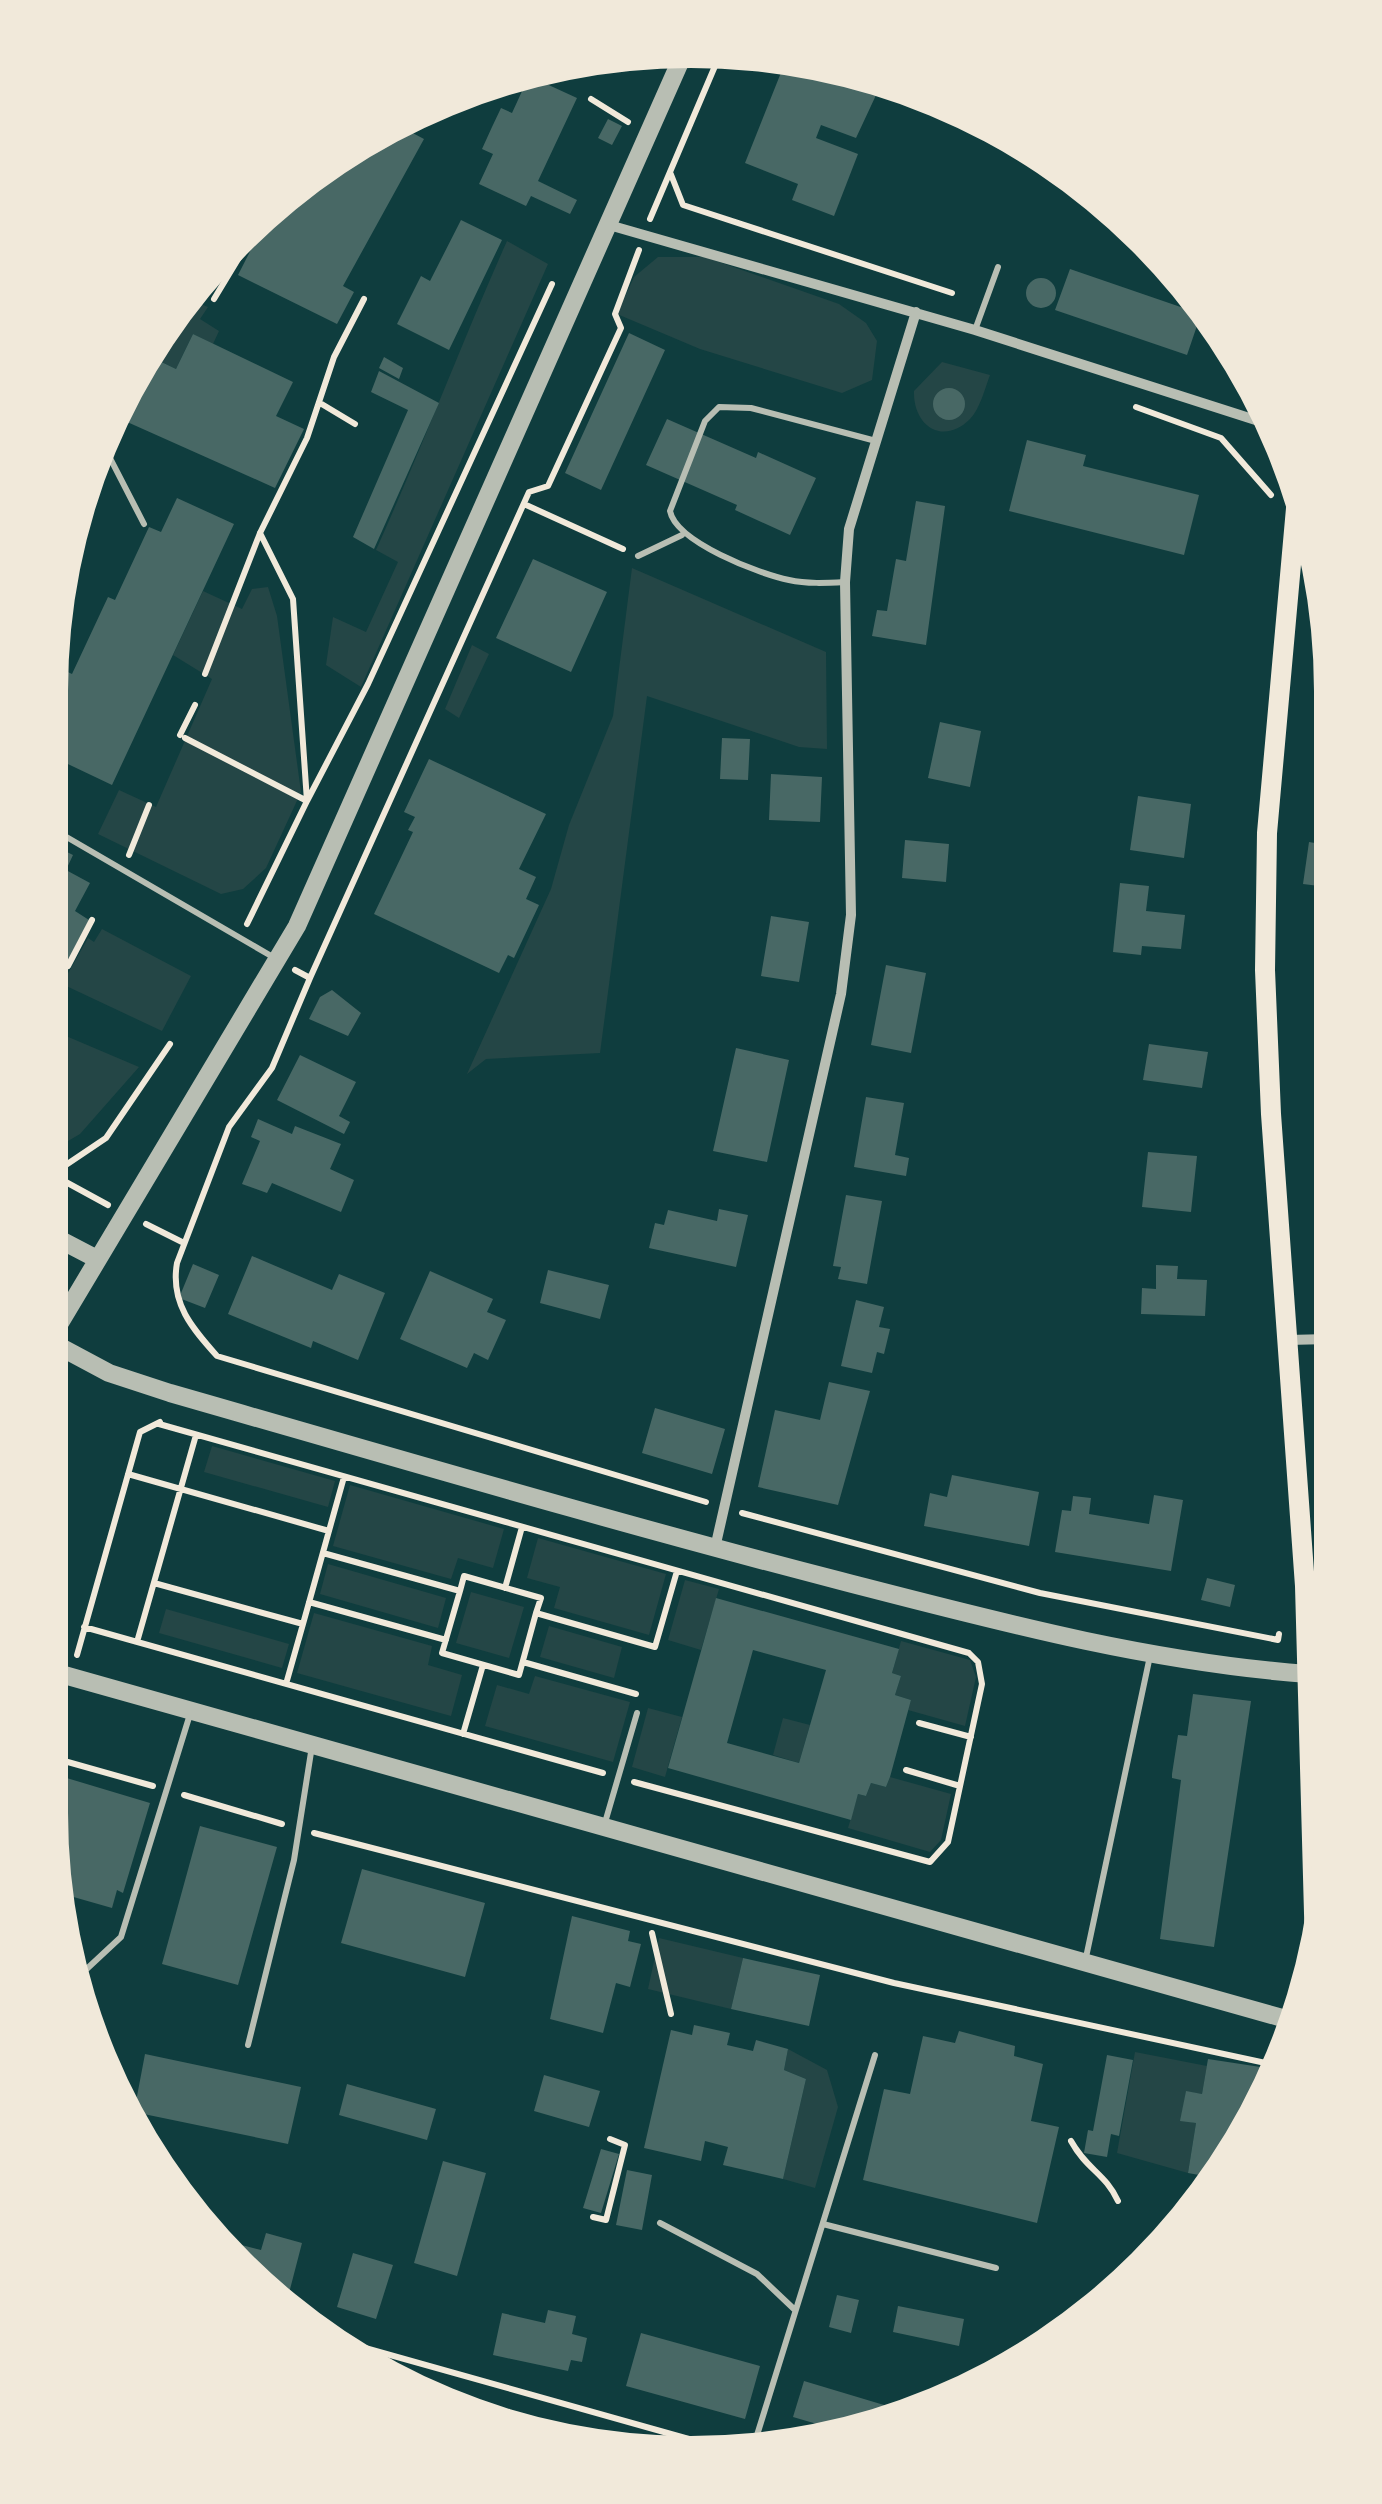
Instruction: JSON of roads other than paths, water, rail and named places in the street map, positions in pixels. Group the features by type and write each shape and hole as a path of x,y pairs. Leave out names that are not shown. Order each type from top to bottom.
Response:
{"main road":[{"path":"1294,535 1265,905 1270,1094 1314,1745"}],"street":[{"path":"68,1310 278,960 338,840 677,68"},
{"path":"609,225 976,330 1252,419"},
{"path":"715,1549 817,1111 848,948 852,850 844,582 849,529 916,312"},
{"path":"68,1244 98,1260"},
{"path":"1288,1340 1314,1339"},
{"path":"68,1350 110,1373 170,1394 715,1549 1020,1628 1151,1655 1308,1674"},
{"path":"68,1676 1279,2017"}],"lane":[{"path":"976,330 998,267"},
{"path":"844,582 786,580 682,535 670,512 705,421 719,407 751,408 876,440"},
{"path":"112,461 144,524"},
{"path":"638,556 682,535"},
{"path":"68,838 278,960"},
{"path":"1084,1963 1151,1655"},
{"path":"88,1969 121,1937 191,1710"},
{"path":"604,1827 637,1712"},
{"path":"248,2045 299,1829 312,1744"},
{"path":"758,2432 875,2056"},
{"path":"660,2223 756,2274 796,2310"},
{"path":"823,2224 996,2268"}]}
